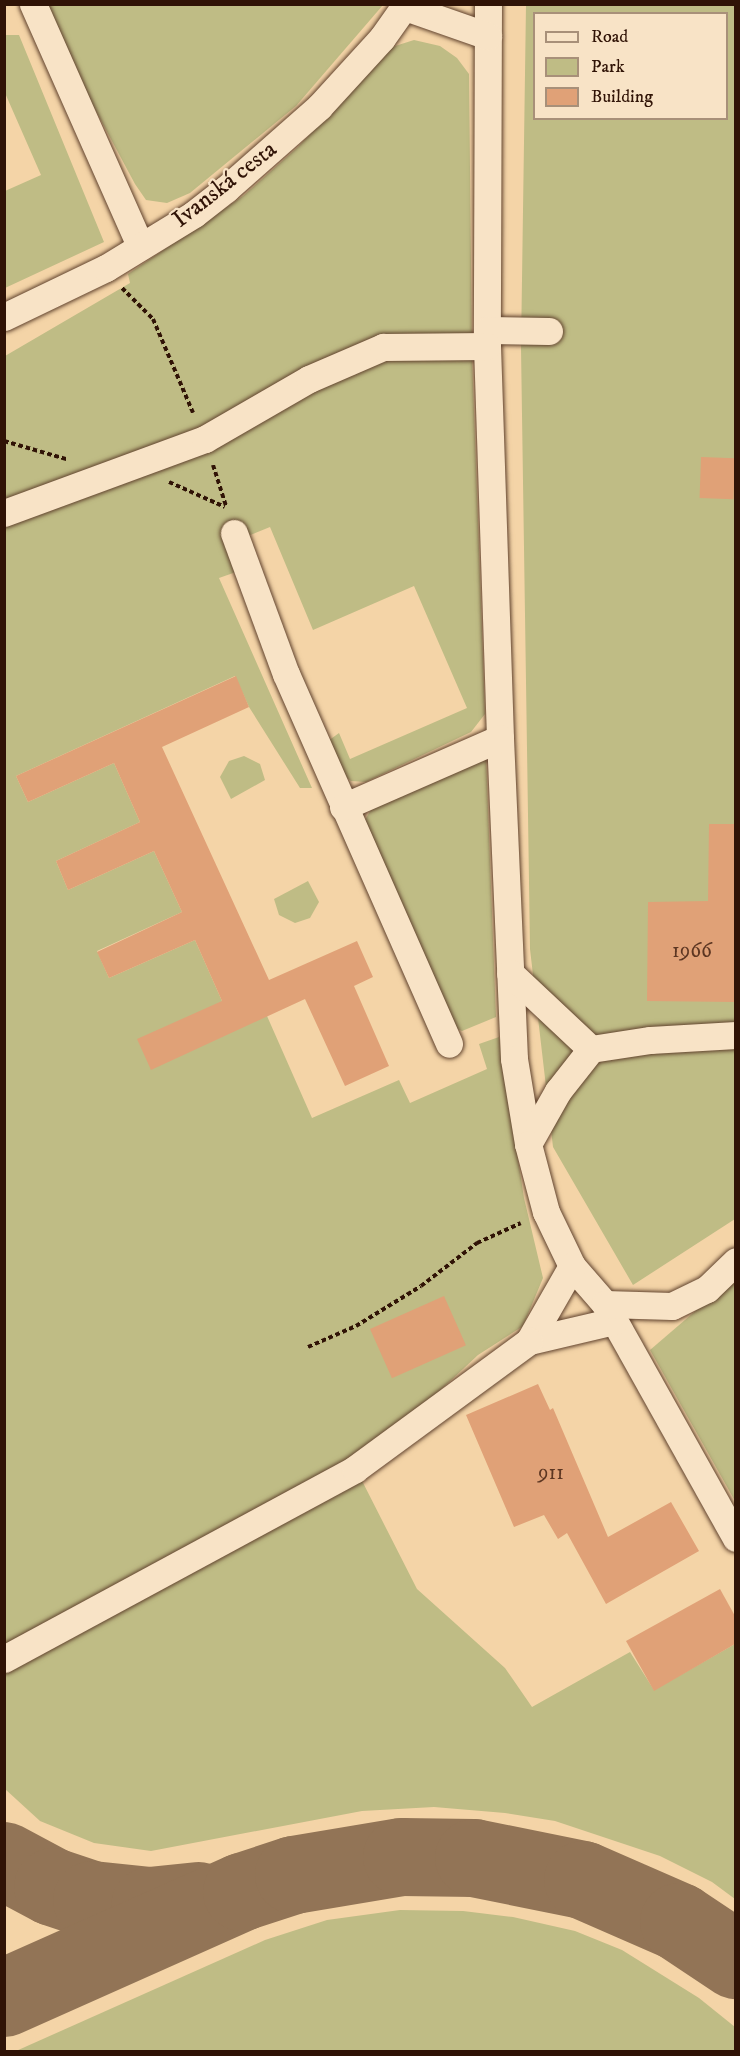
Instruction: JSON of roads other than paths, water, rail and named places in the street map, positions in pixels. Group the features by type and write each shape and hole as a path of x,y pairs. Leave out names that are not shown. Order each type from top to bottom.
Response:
{"street":[{"path":"33,4 140,246"},
{"path":"488,4 488,338 500,738 514,1059 528,1144 546,1212 572,1266 609,1313 735,1538"},
{"path":"405,6 488,36"},
{"name":"Ivanská cesta","path":"4,317 106,268 194,214 285,139 353,71 405,6"},
{"path":"4,513 205,439 309,380 383,347 549,331"},
{"path":"234,533 286,674 450,1044"},
{"path":"343,807 500,738"},
{"path":"510,973 591,1049"},
{"path":"528,1144 558,1091 591,1049 650,1040 735,1035"},
{"path":"4,1659 356,1468 529,1341 609,1313 672,1306 707,1289 735,1261"},
{"path":"529,1341 572,1266"}]}
